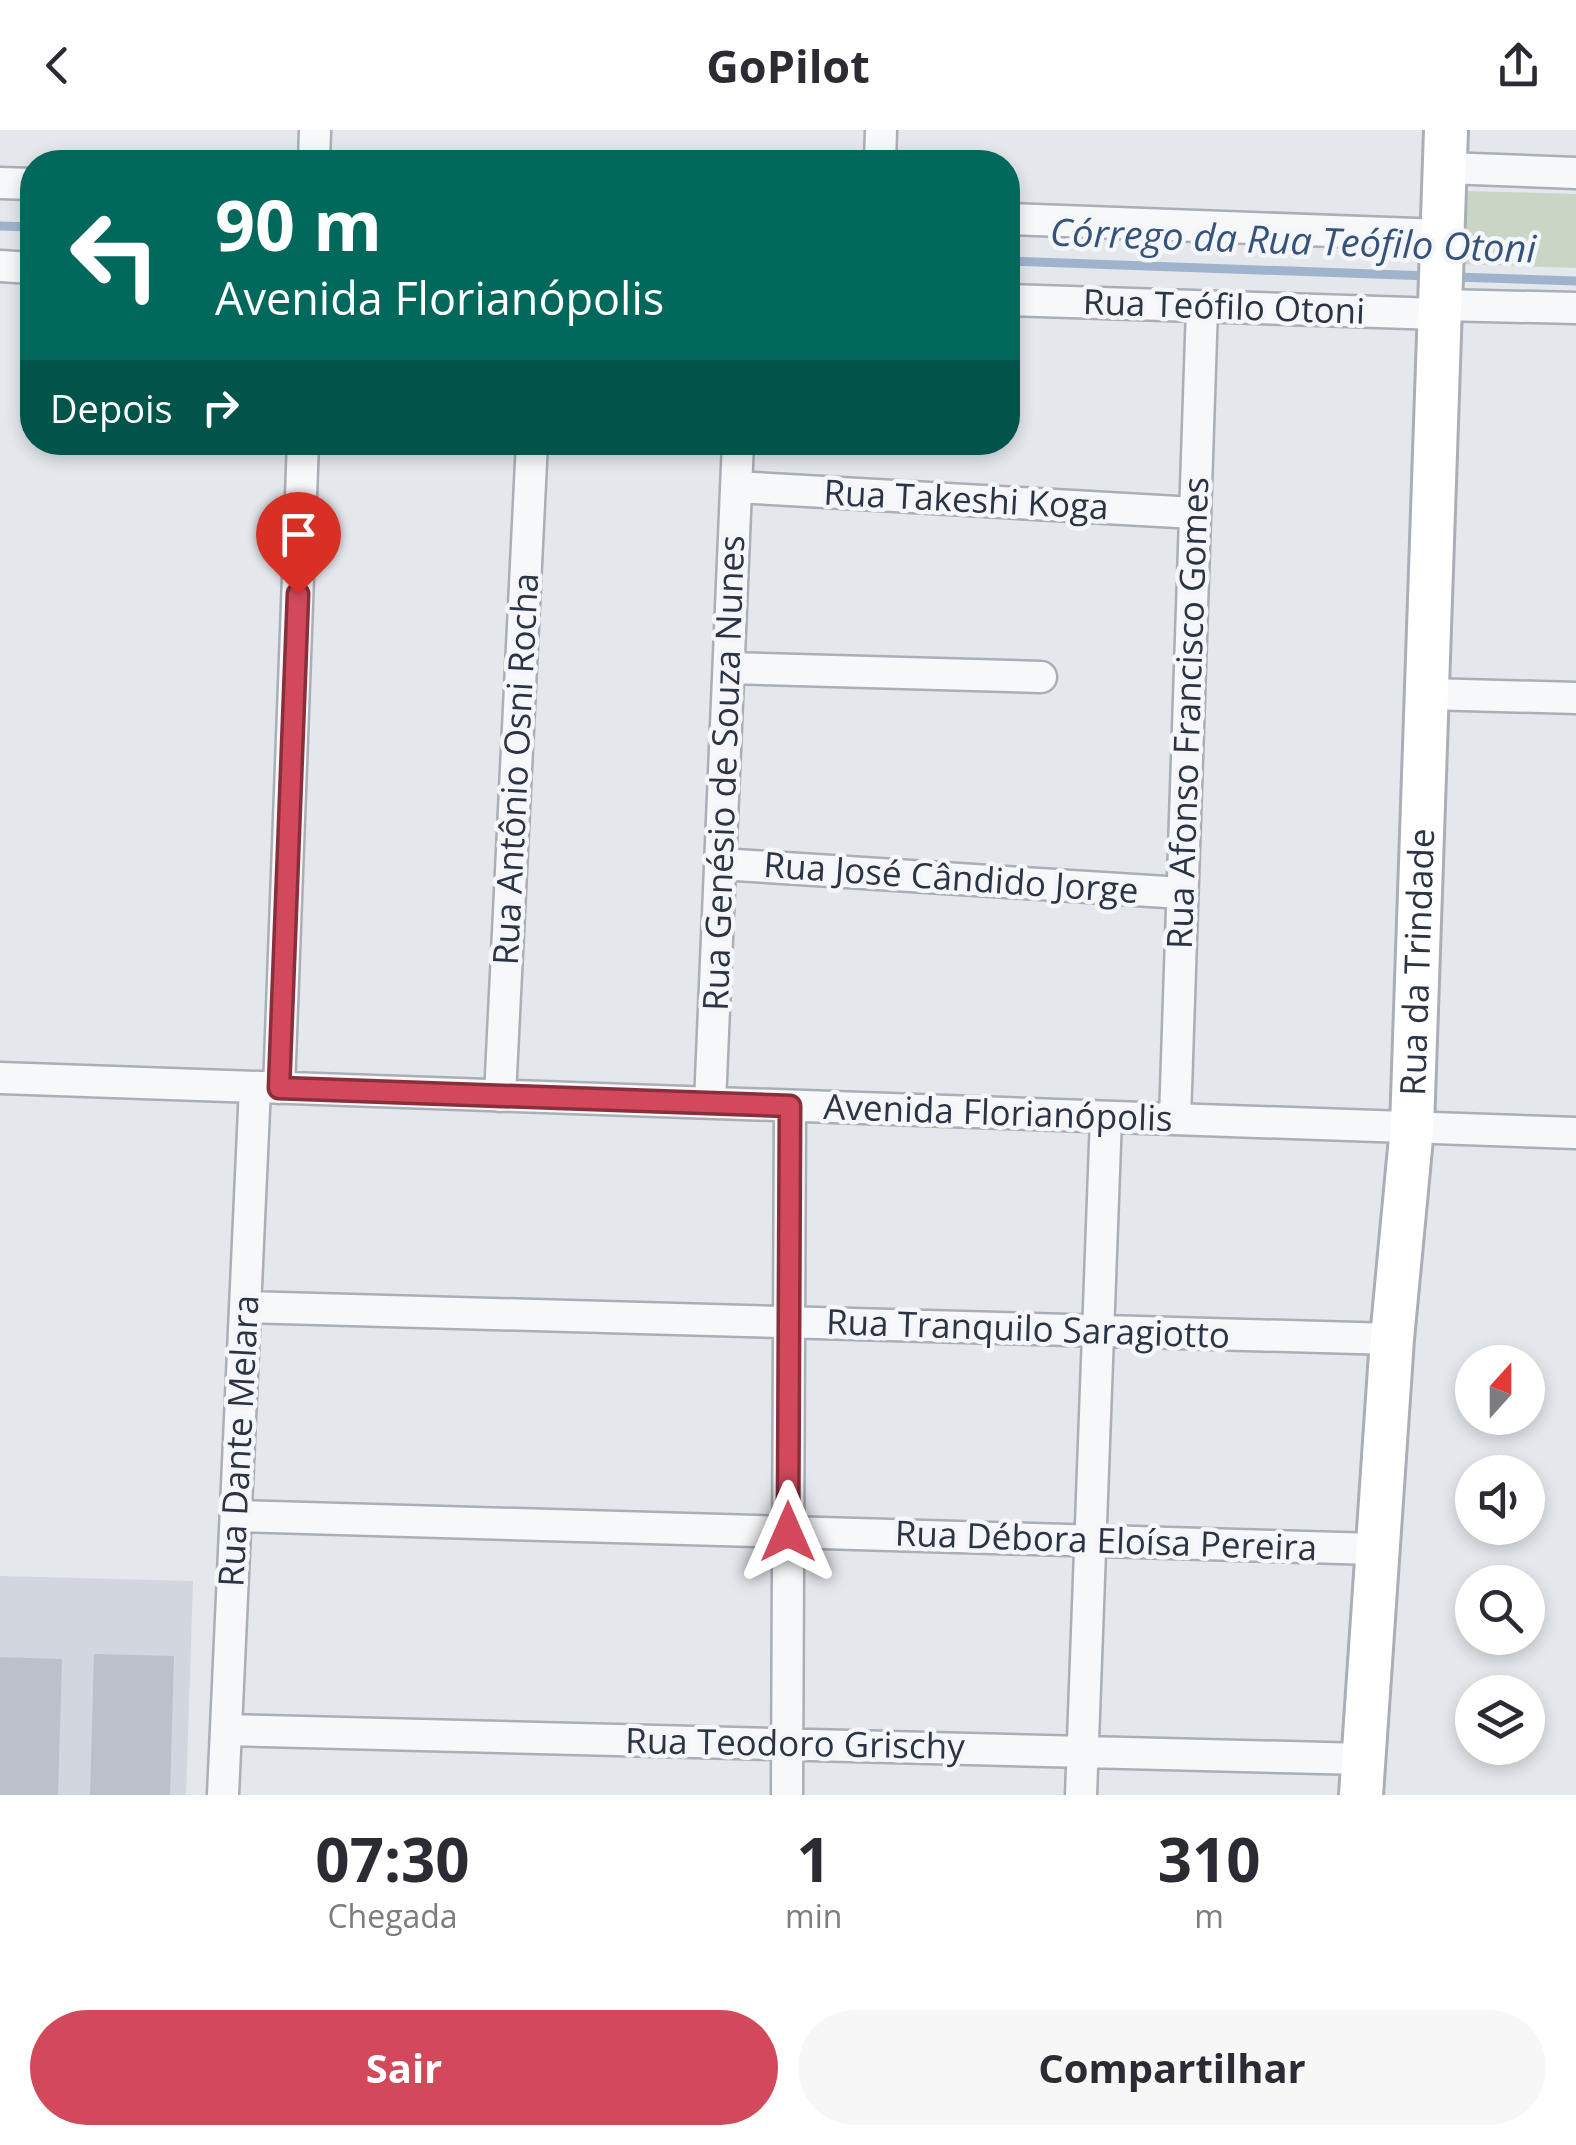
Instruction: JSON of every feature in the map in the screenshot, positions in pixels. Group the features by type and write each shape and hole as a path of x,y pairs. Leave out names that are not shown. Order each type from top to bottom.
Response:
{"main road":[{"name":"Rua da Trindade","path":"1362,1777 1392,1339 1412,1127 1446,149"}],"street":[{"path":"1446,149 1576,172"},
{"path":"1020,219 1443,234"},
{"name":"Rua Teófilo Otoni","path":"1020,300 1440,310 1576,308"},
{"name":"Rua Afonso Francisco Gomes","path":"1175,1119 1202,306"},
{"name":"Rua Dante Melara","path":"223,1795 245,1307 267,1088 302,455"},
{"name":"Rua Antônio Osni Rocha","path":"500,1096 531,455"},
{"name":"Rua Genésio de Souza Nunes","path":"710,1103 737,455"},
{"name":"Rua Takeshi Koga","path":"736,488 1195,513"},
{"path":"729,668 1042,677"},
{"path":"1427,694 1576,698"},
{"name":"Rua José Cândido Jorge","path":"720,864 1182,893"},
{"name":"Avenida Florianópolis","path":"0,1078 1576,1133"},
{"path":"787,1795 790,1106"},
{"path":"1080,1795 1106,1117"},
{"name":"Rua Tranquilo Saragiotto","path":"245,1307 1392,1339"},
{"name":"Rua Débora Eloísa Pereira","path":"236,1516 1376,1549"},
{"name":"Rua Teodoro Grischy","path":"226,1730 1082,1751 1362,1777"}],"shaded area":[{"path":"0,1576 193,1581 186,1795 0,1795"}],"green space":[{"path":"1467,191 1576,194 1576,268 1464,264"}],"building":[{"path":"94,1654 174,1656 170,1795 90,1795"},
{"path":"0,1657 62,1659 58,1795 0,1795"}],"waterway":[{"name":"Córrego da Rua Teófilo Otoni","path":"0,226 20,227"},
{"name":"Córrego da Rua Teófilo Otoni","path":"1020,261 1429,276"},
{"name":"Córrego da Rua Teófilo Otoni","path":"1455,277 1576,281"}],"route":[{"path":"298,594 279,1088 790,1106 788,1532"}]}
